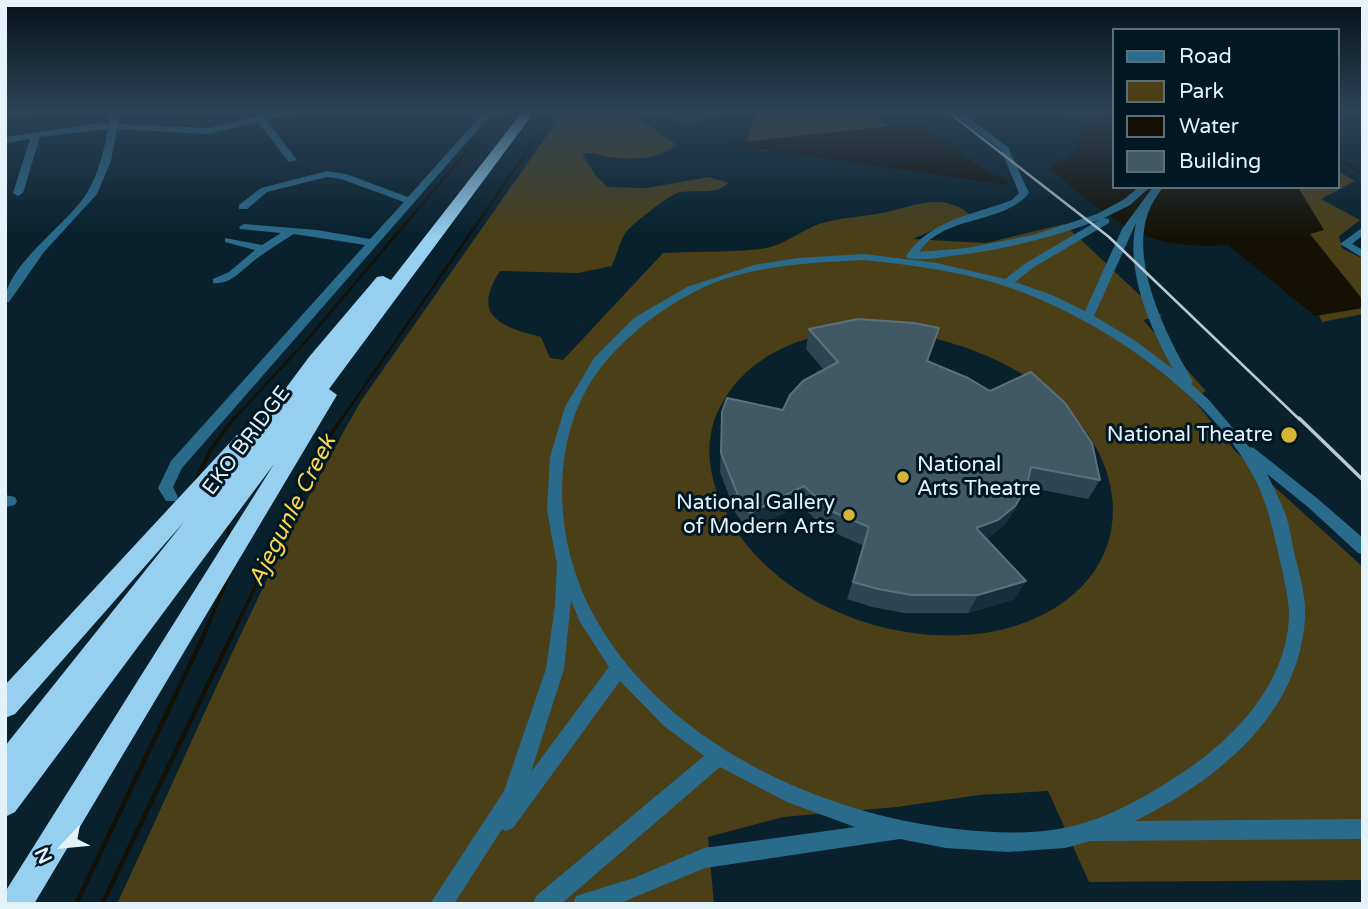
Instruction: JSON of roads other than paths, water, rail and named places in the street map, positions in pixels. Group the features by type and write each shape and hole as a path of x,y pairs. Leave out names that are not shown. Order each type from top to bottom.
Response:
{"highway":[{"name":"EKO BRIDGE","path":"5,769 229,481 316,361 364,305 483,153"},
{"name":"EKO BRIDGE","path":"5,802 497,153"},
{"path":"16,904 101,760 308,429 356,340"},
{"path":"5,705 316,361"}],"street":[{"path":"18,193 30,153"},
{"path":"5,299 40,250 93,194 107,153"},
{"path":"287,153 292,160"},
{"path":"171,498 164,488 176,465 453,153"},
{"path":"911,256 917,243 939,231 1016,202 1024,193 1007,153"},
{"path":"243,208 264,190 327,174 343,176 411,201"},
{"path":"1007,283 1093,223 1148,190"},
{"path":"1087,317 1099,299 1121,238 1148,190"},
{"path":"1148,190 1139,261 1151,308 1166,346 1197,397"},
{"path":"441,904 512,797 537,728 555,669 563,605 563,562 552,505 555,453 569,407 593,367 613,343 661,305 712,280 764,265 813,258 911,256 991,246 1093,223"},
{"path":"244,227 373,243"},
{"path":"1363,230 1345,244 1363,256"},
{"path":"217,281 233,274 292,231"},
{"path":"229,240 264,249"},
{"path":"864,257 936,265 1007,283 1087,317 1163,366 1197,397 1242,447 1314,503 1363,548"},
{"path":"1087,832 1164,795 1209,768 1257,717 1287,673 1297,623 1296,590 1277,511 1242,447"},
{"path":"563,562 587,617 620,668 670,718 717,757 807,803 901,831 973,841 1044,839 1087,832 1363,829"},
{"path":"456,883 539,780 620,668"},
{"path":"544,904 717,757"},
{"path":"584,904 635,888 704,858 901,831"}],"water":[{"path":"789,153 961,153 986,171 1006,179 1008,185"},
{"path":"1072,153 1112,153 1112,189 1299,189 1324,230 1310,234 1363,300 1363,308 1315,316 1228,245 1173,243 1130,229 1091,203 1049,168"}],"waterway":[{"path":"233,420 307,340 465,153"},
{"name":"Ajegunle Creek","path":"341,420 526,153"},
{"path":"1340,159 1363,174"},
{"path":"193,486 211,449 234,418"},
{"name":"Ajegunle Creek","path":"231,637 324,444 342,418"},
{"path":"227,521 229,537"},
{"path":"203,637 230,573"},
{"path":"76,904 204,635"},
{"name":"Ajegunle Creek","path":"102,904 232,635"}],"railway":[{"path":"1002,153 1109,237 1300,420"},
{"path":"1299,418 1363,480"}],"place":[{"name":"National Theatre","path":"1289,435"},
{"name":"National Arts Theatre","path":"903,477"},
{"name":"National Gallery of Modern Arts","path":"849,515"}]}
